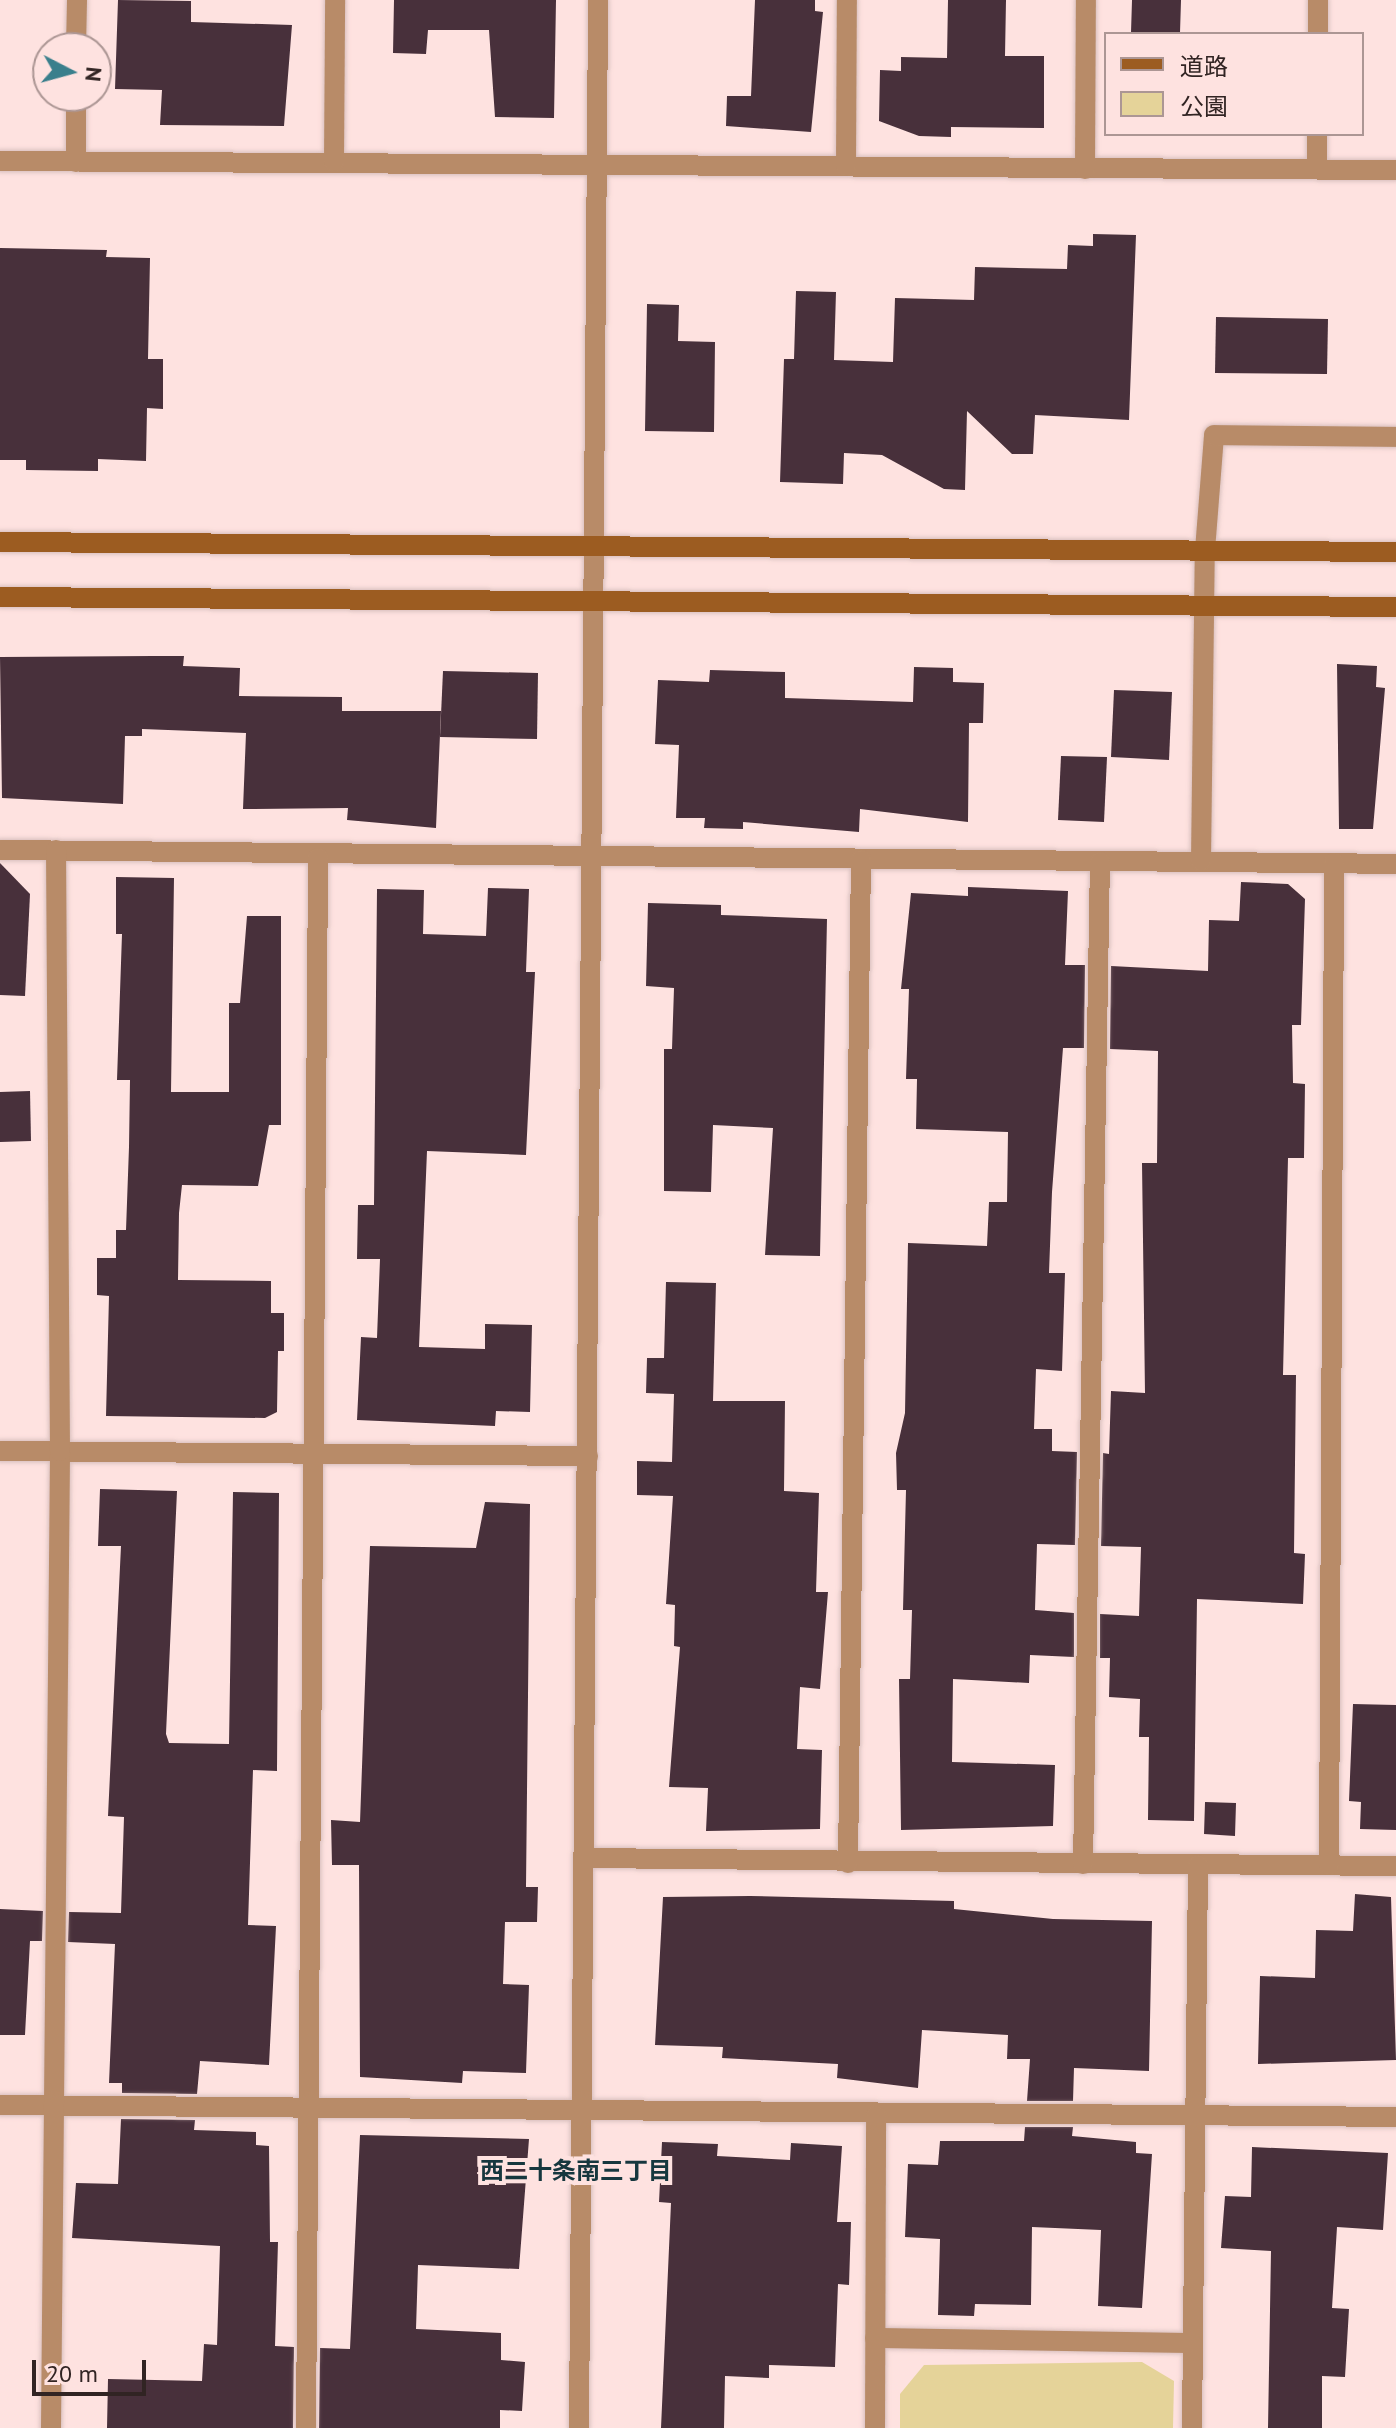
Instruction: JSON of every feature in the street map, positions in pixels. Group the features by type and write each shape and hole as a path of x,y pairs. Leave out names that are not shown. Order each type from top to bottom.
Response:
{"street":[{"path":"76,32 77,0"},
{"path":"334,162 335,0"},
{"path":"579,2428 593,855 593,167 598,0"},
{"path":"846,166 847,0"},
{"path":"1085,169 1086,0"},
{"path":"1318,0 1318,32"},
{"path":"76,112 76,162"},
{"path":"1317,136 1317,169"},
{"path":"0,161 1396,170"},
{"path":"1201,861 1205,550 1214,435 1396,437"},
{"path":"0,542 1396,552"},
{"path":"0,597 1396,607"},
{"path":"0,850 318,858 593,855 1396,864"},
{"path":"51,2428 60,1451 56,850"},
{"path":"306,2428 312,2111 318,858"},
{"path":"848,1863 861,860"},
{"path":"1083,1864 1100,862"},
{"path":"1329,1865 1334,863"},
{"path":"0,1451 588,1456"},
{"path":"585,1858 848,1863 1396,1866"},
{"path":"1192,2428 1198,1865"},
{"path":"0,2105 876,2116 1396,2117"},
{"path":"875,2428 876,2116"},
{"path":"875,2338 1193,2343"}],"green space":[{"path":"1142,2362 1174,2381 1173,2428 900,2428 900,2394 924,2365"}],"building":[{"path":"118,0 191,1 191,22 292,25 284,126 160,125 162,90 115,89"},
{"path":"394,0 556,0 554,118 495,117 489,30 428,30 426,54 393,53"},
{"path":"755,0 815,0 815,11 823,12 811,132 726,126 727,96 751,96"},
{"path":"948,0 1006,0 1005,56 1044,56 1044,128 951,127 951,137 919,136 879,121 880,70 901,71 901,57 947,58"},
{"path":"1132,0 1181,0 1180,32 1131,32"},
{"path":"1093,234 1136,235 1129,420 1035,415 1033,454 1012,454 967,411 965,490 944,489 882,455 844,453 843,484 780,482 784,359 794,359 796,291 836,292 834,360 893,362 895,298 974,300 975,267 1067,269 1068,245 1093,246"},
{"path":"0,248 107,250 106,257 150,258 148,359 163,359 163,409 147,408 146,461 98,459 98,471 26,470 26,460 0,460"},
{"path":"647,304 679,305 678,341 715,342 714,432 645,431"},
{"path":"1216,317 1328,319 1327,374 1215,373"},
{"path":"184,656 183,666 240,668 239,696 342,697 342,711 441,711 436,828 347,820 348,808 243,809 246,733 142,729 142,736 125,736 123,804 2,798 0,657"},
{"path":"1337,664 1377,666 1376,687 1385,688 1373,829 1339,829"},
{"path":"914,667 953,668 953,682 984,683 983,723 969,723 968,822 860,809 859,832 743,822 743,829 704,828 705,818 676,818 679,745 655,744 658,680 709,682 710,670 785,672 785,698 913,702"},
{"path":"443,671 538,673 537,739 440,737"},
{"path":"1114,690 1172,692 1169,760 1111,757"},
{"path":"1061,756 1107,757 1104,822 1058,820"},
{"path":"0,863 30,894 25,996 0,995"},
{"path":"116,877 174,878 171,1092 229,1092 229,1003 240,1003 247,916 281,916 281,1125 269,1125 258,1186 182,1185 179,1213 178,1280 271,1281 271,1313 284,1313 284,1351 278,1351 277,1412 265,1418 106,1416 109,1296 97,1295 97,1258 116,1258 116,1230 126,1230 129,1147 130,1080 117,1080 122,934 116,934"},
{"path":"1241,882 1288,884 1305,899 1301,1025 1292,1025 1293,1083 1305,1084 1304,1158 1288,1158 1283,1375 1296,1375 1294,1553 1305,1554 1303,1604 1197,1599 1194,1821 1148,1820 1149,1737 1139,1737 1140,1699 1109,1697 1110,1658 1100,1658 1100,1614 1139,1616 1141,1547 1101,1546 1103,1453 1109,1454 1111,1391 1145,1393 1142,1163 1157,1163 1158,1051 1110,1049 1111,966 1208,971 1209,920 1239,921"},
{"path":"968,887 1068,891 1065,965 1085,965 1084,1048 1063,1048 1052,1192 1049,1273 1065,1273 1062,1371 1036,1369 1034,1429 1052,1429 1052,1451 1077,1452 1075,1545 1037,1544 1035,1610 1074,1613 1074,1657 1030,1655 1029,1683 953,1679 952,1762 1055,1765 1053,1826 901,1830 899,1679 910,1679 912,1610 903,1610 906,1490 897,1490 896,1453 905,1413 908,1243 987,1246 989,1202 1007,1202 1008,1132 916,1129 917,1079 906,1079 909,989 901,989 911,893 968,896"},
{"path":"488,888 529,889 526,972 535,972 526,1155 427,1151 419,1347 485,1349 485,1324 532,1325 530,1412 496,1411 495,1426 357,1420 361,1337 377,1338 380,1259 357,1259 358,1205 374,1205 377,889 424,890 423,934 486,936"},
{"path":"648,903 721,905 721,915 827,919 820,1256 765,1255 773,1128 713,1125 711,1192 664,1191 664,1049 672,1049 674,988 646,986"},
{"path":"30,1091 31,1141 0,1142 0,1092"},
{"path":"666,1282 716,1283 713,1401 785,1401 784,1491 819,1493 816,1592 828,1592 820,1689 800,1687 797,1749 822,1750 820,1829 706,1831 708,1788 669,1787 680,1647 674,1646 675,1605 666,1604 673,1496 637,1495 637,1461 672,1462 674,1394 646,1393 647,1358 664,1358"},
{"path":"100,1489 177,1491 166,1734 169,1743 229,1744 233,1492 279,1493 277,1771 253,1770 248,1925 276,1926 269,2065 200,2061 197,2094 122,2093 122,2083 109,2083 115,1944 68,1942 69,1912 121,1913 124,1817 108,1816 121,1546 98,1546"},
{"path":"485,1502 530,1504 526,1887 538,1887 537,1922 505,1922 503,1984 529,1985 526,2073 463,2071 462,2083 360,2077 359,1865 332,1865 331,1820 360,1822 370,1546 476,1548"},
{"path":"1353,1704 1396,1705 1396,1830 1360,1829 1361,1802 1349,1801"},
{"path":"1205,1802 1236,1803 1235,1836 1204,1834"},
{"path":"1355,1894 1391,1897 1396,2060 1258,2064 1260,1976 1315,1978 1316,1930 1353,1931"},
{"path":"663,1897 954,1901 954,1909 1053,1919 1152,1921 1149,2071 1074,2068 1073,2101 1027,2101 1030,2059 1007,2059 1008,2035 922,2030 918,2088 837,2078 838,2064 722,2058 723,2047 655,2045"},
{"path":"0,1909 43,1911 42,1941 30,1941 25,2035 0,2035"},
{"path":"121,2119 195,2120 194,2130 256,2132 256,2145 269,2146 270,2242 278,2242 275,2346 294,2347 293,2428 107,2428 108,2379 202,2381 204,2344 217,2345 220,2246 72,2238 76,2183 118,2184"},
{"path":"1025,2127 1073,2127 1072,2136 1136,2142 1136,2153 1152,2154 1142,2308 1098,2306 1101,2230 1032,2227 1031,2305 975,2304 974,2316 938,2315 940,2239 905,2237 908,2164 938,2165 940,2141 1024,2141"},
{"path":"360,2135 529,2139 519,2269 418,2265 416,2329 501,2333 501,2360 525,2362 522,2411 500,2410 500,2428 319,2428 320,2348 350,2349"},
{"path":"662,2142 718,2144 717,2156 790,2160 791,2143 842,2146 837,2222 851,2222 849,2285 838,2284 835,2367 769,2365 769,2378 725,2376 724,2428 661,2428 671,2203 659,2202"},
{"path":"1252,2147 1388,2153 1383,2230 1337,2227 1332,2308 1349,2309 1345,2377 1322,2376 1322,2428 1268,2428 1271,2251 1221,2248 1225,2196 1251,2197"}],"district":[{"name":"西二十条南三丁目","path":"576,2171"}]}
